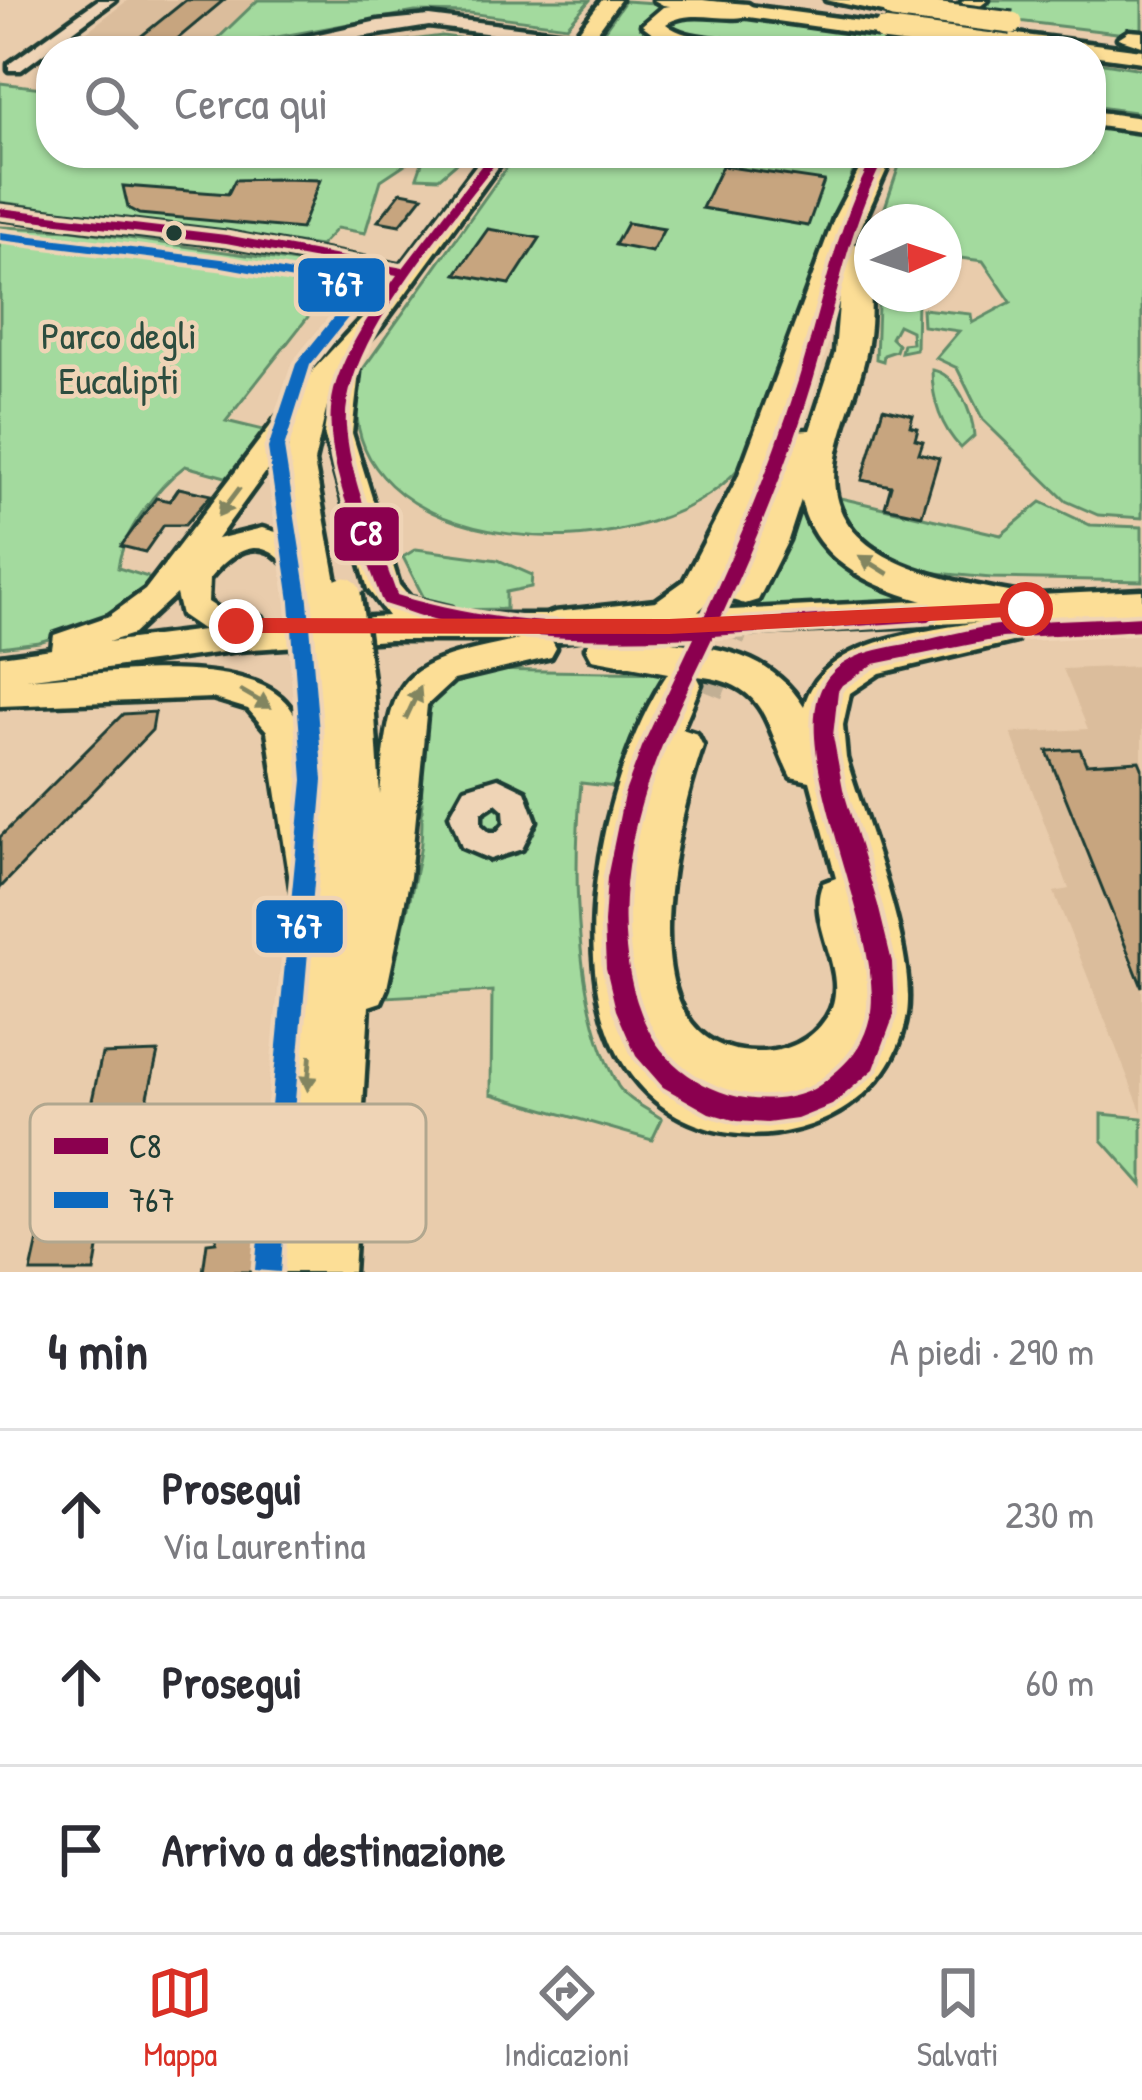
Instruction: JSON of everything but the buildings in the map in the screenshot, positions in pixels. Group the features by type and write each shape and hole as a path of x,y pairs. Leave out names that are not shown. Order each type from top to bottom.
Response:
{"highway":[{"path":"666,36 653,26 658,17 677,9 737,6"},
{"path":"1106,114 1142,115"},
{"path":"1106,117 1142,125"},
{"path":"735,588 770,540 818,398 849,215 872,168"},
{"path":"547,638 660,615 678,608 698,590 758,469 844,255 891,168"},
{"path":"844,255 852,347 816,478 824,517 856,553 895,577 1014,620"},
{"path":"606,648 740,670 773,690 796,724 857,992 854,1012 837,1045 816,1063 781,1077 732,1077 697,1061 667,1030 652,989 646,895 650,844 693,687 638,784 623,840 618,895 624,1000 643,1048 680,1085 731,1108 788,1109 825,1096 846,1081 874,1044 884,1012 883,964 824,751 821,719 827,692 850,668 871,658 1014,620"}],"main road":[{"path":"584,36 611,0"},
{"path":"663,0 888,19"},
{"path":"777,0 1018,36"},
{"path":"835,0 888,19"},
{"path":"1106,48 1140,52"},
{"path":"1106,56 1140,52"},
{"path":"342,1104 362,797 333,596 299,456 307,418 335,374 486,168"},
{"path":"335,374 338,433 387,596 411,612 606,648 1014,620 1142,602"},
{"path":"0,657 92,637 121,626 143,610 335,374"},
{"path":"333,596 294,550 264,539 215,552 198,568 189,590 194,611 221,623 482,628"},
{"path":"0,691 287,652 751,624 1142,623"},
{"path":"0,669 189,643 389,628"},
{"path":"343,1089 391,877 405,720 411,699 428,680 452,666 547,638"},
{"path":"306,1104 335,828 344,685"},
{"path":"0,691 212,686 246,691 265,702 279,716 289,741 319,957"},
{"path":"292,1272 295,1242"},
{"path":"329,1272 331,1242"}],"street":[{"path":"80,1 105,2"},
{"path":"53,36 105,2"},
{"path":"326,36 429,21 518,36"},
{"path":"8,66 36,48"},
{"path":"0,212 308,254 408,274"}],"shaded area":[{"path":"128,0 258,0 218,36 81,36"},
{"path":"1142,666 1142,1113 1054,892 1069,889 1011,733 1088,729 1063,669"}],"green space":[{"path":"258,0 590,0 567,26 469,13 415,12 283,36 221,36"},
{"path":"986,0 1142,0 1142,36 976,16"},
{"path":"625,1 684,5 663,10 648,21 649,31 656,36 601,35"},
{"path":"702,10 895,36 672,36 663,33 663,17"},
{"path":"1106,63 1142,69 1142,113 1106,108"},
{"path":"0,83 36,87 36,168 399,168 381,180 365,233 337,228 320,246 0,202"},
{"path":"1106,124 1142,130 1142,518 1098,515 1066,501 983,420 957,368 936,358 959,331 923,326 922,312 971,314 972,323 1011,302 983,261 962,258 962,204 886,204 898,168 1106,168"},
{"path":"420,168 451,168 439,178 417,177"},
{"path":"506,168 854,168 750,452 710,494 651,522 581,535 509,534 443,517 391,485 361,437 361,372"},
{"name":"Parco degli Eucalipti","path":"0,227 72,230 303,263 291,282 294,287 326,294 226,421 263,430 229,478 185,466 164,485 134,526 118,568 148,577 153,585 116,618 39,642 0,647"},
{"path":"878,312 917,312 916,349 901,352 903,344 912,343 911,331 898,325 891,338 898,345 896,351 884,355 883,361 876,359"},
{"path":"932,370 949,378 967,406 974,436 961,448 939,412"},
{"path":"799,489 864,574 927,604 670,618 706,590 759,602"},
{"path":"836,497 1001,535 1041,502 1090,525 1142,527 1142,581 991,578 887,564 838,515"},
{"path":"416,549 498,560 532,575 531,587 506,592 506,609 445,610 427,604 403,557"},
{"path":"479,670 670,673 615,787 581,783 578,818 580,938 593,1018 618,1086 662,1119 652,1140 491,1094 492,991 386,997 420,850 424,727 443,687"},
{"path":"1102,1114 1142,1118 1142,1185 1102,1140"}],"tunnel":[{"path":"704,691 745,590"}],"transit line":[{"name":"C8","path":"485,168 399,282 355,357 342,391 338,421 345,466 390,599 445,617 580,632 728,629 929,614"},
{"name":"C8","path":"873,168 845,236 778,462 645,763 624,834 617,878 618,968 627,1010 645,1048 672,1079 723,1106 782,1110 824,1097 865,1061 882,1015 881,962 833,789 824,736 829,691 841,675 870,658 1002,631 1142,623"},
{"name":"C8","path":"0,212 226,239 408,273"},
{"name":"767","path":"0,236 222,263 364,289 303,364 276,448 299,601 313,780 283,1104"},
{"name":"767","path":"268,1270 271,1242"}],"route":[{"path":"236,626 669,627 1026,609"}]}
